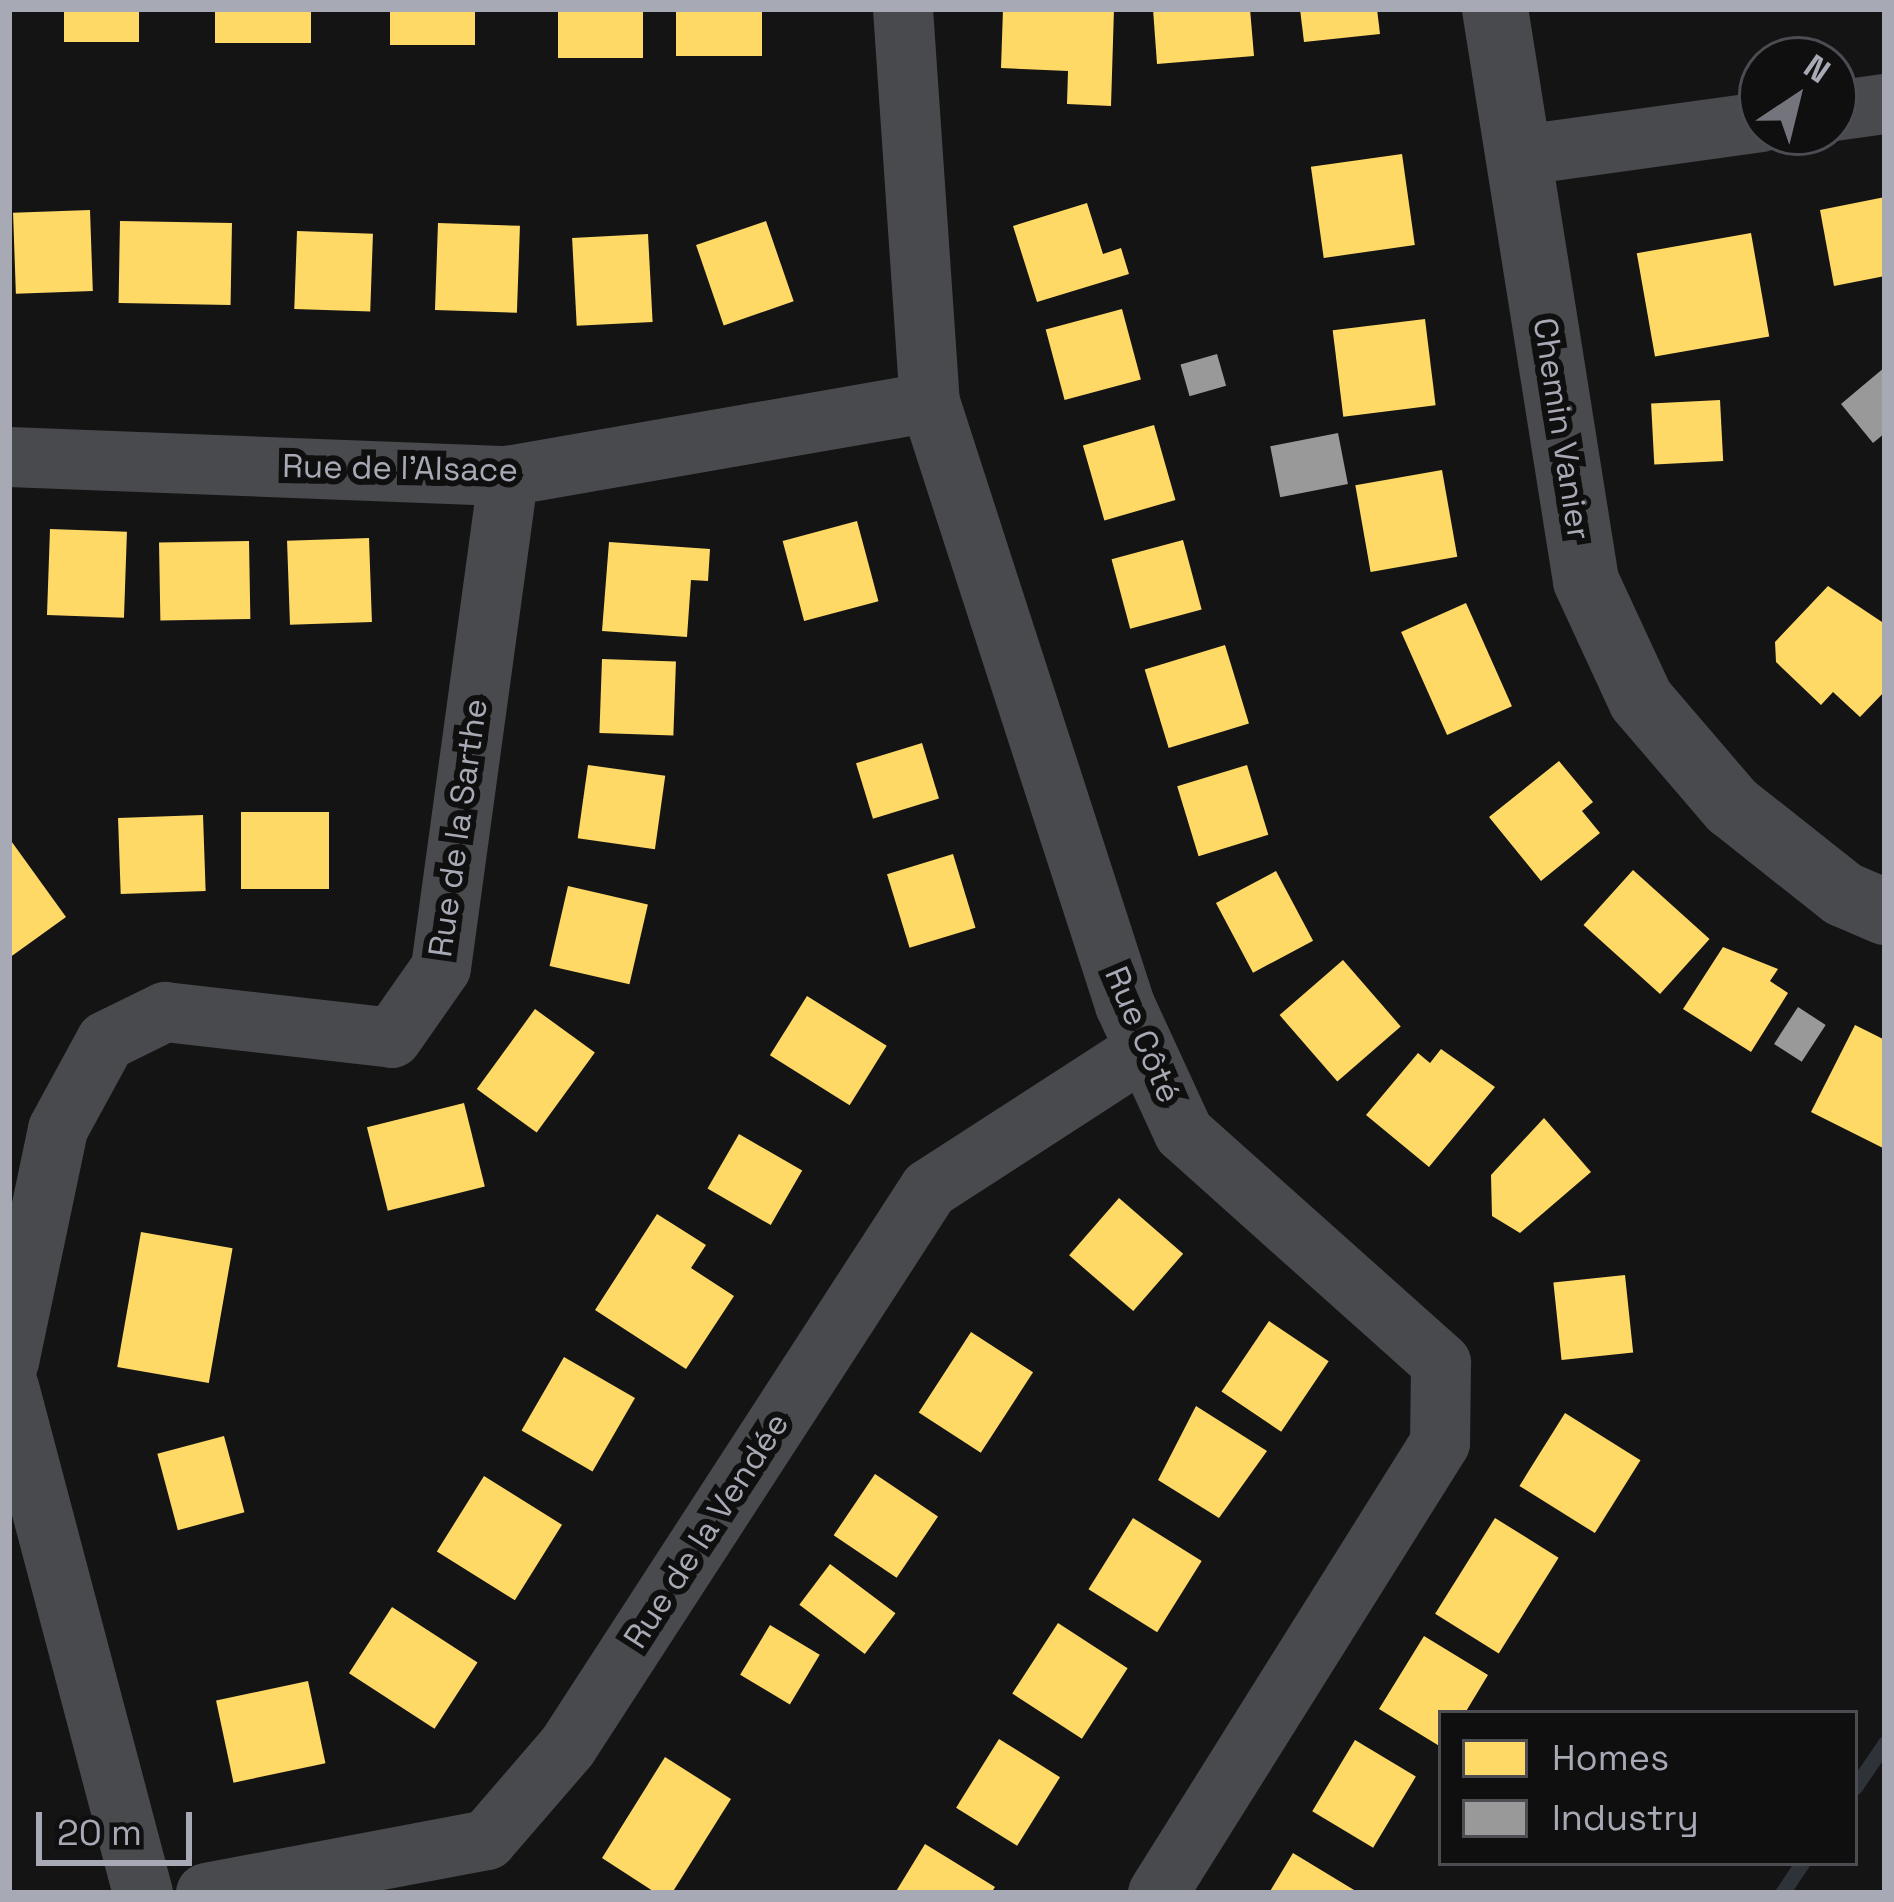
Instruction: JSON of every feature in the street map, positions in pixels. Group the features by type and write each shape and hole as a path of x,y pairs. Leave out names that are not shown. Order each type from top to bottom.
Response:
{"street":[{"name":"Rue Côté","path":"903,9 930,403 1145,1049 1184,1133 1441,1363 1440,1443 1158,1893"},
{"name":"Chemin Vanier","path":"1495,9 1586,581 1640,700 1732,806 1843,894 1885,912"},
{"path":"1516,157 1738,125"},
{"name":"Rue de l'Alsace","path":"9,457 508,476 930,403"},
{"name":"Rue de la Sarthe","path":"9,1362 58,1129 106,1041 165,1012 392,1038 442,968 508,476"},
{"name":"Rue de la Vendée","path":"206,1893 487,1840 568,1746 929,1189 1145,1049"},
{"path":"9,1387 143,1893"}],"building: Homes":[{"path":"64,9 139,9 139,42 64,42"},
{"path":"215,9 311,9 311,43 215,43"},
{"path":"390,9 475,9 475,45 390,45"},
{"path":"558,9 643,9 643,58 558,58"},
{"path":"676,9 762,9 762,56 676,56"},
{"path":"1003,9 1114,9 1111,106 1067,104 1068,71 1001,68"},
{"path":"1153,9 1250,9 1254,56 1157,64"},
{"path":"1300,9 1377,9 1380,34 1304,42"},
{"path":"1402,154 1415,245 1324,258 1311,167"},
{"path":"1885,197 1885,276 1834,286 1820,210"},
{"path":"1087,203 1103,254 1121,248 1129,274 1037,302 1013,226"},
{"path":"90,210 93,291 16,294 13,213"},
{"path":"120,221 232,223 231,305 119,303"},
{"path":"766,221 794,301 724,325 696,245"},
{"path":"438,223 520,226 517,313 435,310"},
{"path":"297,231 373,234 370,312 294,309"},
{"path":"1751,233 1769,336 1655,357 1637,253"},
{"path":"648,234 653,322 577,326 572,238"},
{"path":"1122,309 1141,380 1065,400 1046,329"},
{"path":"1425,319 1436,405 1343,417 1333,330"},
{"path":"1720,400 1723,461 1654,465 1651,404"},
{"path":"1154,425 1175,500 1104,520 1083,445"},
{"path":"1442,470 1457,557 1371,572 1355,485"},
{"path":"857,521 878,601 804,621 783,541"},
{"path":"50,529 127,532 124,618 47,615"},
{"path":"369,538 372,622 290,625 287,541"},
{"path":"1183,540 1202,610 1130,629 1112,559"},
{"path":"249,541 250,619 160,621 159,543"},
{"path":"609,542 710,549 708,581 691,580 687,637 602,631"},
{"path":"1828,586 1885,624 1885,691 1860,717 1833,692 1821,705 1776,662 1775,642"},
{"path":"1466,603 1512,706 1447,735 1401,632"},
{"path":"1225,645 1249,723 1169,748 1145,670"},
{"path":"602,659 676,662 673,736 599,733"},
{"path":"922,743 939,798 873,819 856,763"},
{"path":"1559,761 1593,802 1582,811 1600,833 1541,881 1489,817"},
{"path":"588,765 665,776 655,849 578,838"},
{"path":"1247,765 1268,835 1199,856 1177,786"},
{"path":"241,812 329,812 329,889 241,889"},
{"path":"203,815 206,891 121,894 118,818"},
{"path":"9,838 66,917 9,958"},
{"path":"953,854 976,928 910,948 887,874"},
{"path":"1633,870 1710,939 1660,994 1583,925"},
{"path":"1276,871 1313,941 1253,973 1216,903"},
{"path":"568,886 648,904 629,984 550,966"},
{"path":"1723,947 1778,969 1770,981 1788,993 1751,1052 1683,1009"},
{"path":"1343,960 1401,1026 1337,1082 1280,1015"},
{"path":"807,996 887,1046 850,1105 770,1055"},
{"path":"535,1009 595,1052 537,1133 477,1089"},
{"path":"1855,1025 1885,1040 1885,1149 1811,1112"},
{"path":"1441,1049 1495,1087 1429,1167 1366,1115 1418,1053 1430,1063"},
{"path":"464,1103 485,1186 388,1211 367,1127"},
{"path":"1544,1118 1591,1172 1520,1233 1492,1216 1491,1175"},
{"path":"739,1134 802,1170 771,1225 708,1189"},
{"path":"1119,1198 1183,1254 1133,1311 1069,1255"},
{"path":"657,1214 706,1245 691,1268 734,1296 686,1369 595,1310"},
{"path":"141,1232 233,1248 209,1383 117,1367"},
{"path":"1625,1275 1633,1353 1562,1360 1553,1283"},
{"path":"1269,1321 1329,1361 1281,1432 1221,1391"},
{"path":"971,1332 1033,1372 981,1453 919,1413"},
{"path":"564,1357 635,1398 593,1472 522,1431"},
{"path":"1196,1406 1267,1451 1219,1518 1158,1480"},
{"path":"1565,1413 1640,1460 1595,1533 1519,1486"},
{"path":"224,1436 244,1512 178,1530 157,1454"},
{"path":"875,1474 938,1516 897,1578 834,1535"},
{"path":"484,1476 562,1525 515,1600 437,1551"},
{"path":"1133,1518 1202,1561 1157,1632 1088,1589"},
{"path":"1495,1518 1559,1558 1499,1654 1435,1614"},
{"path":"830,1564 895,1613 865,1654 799,1605"},
{"path":"392,1607 478,1663 435,1729 349,1673"},
{"path":"1058,1623 1128,1668 1082,1739 1012,1693"},
{"path":"770,1625 820,1655 790,1705 740,1675"},
{"path":"1424,1636 1488,1675 1467,1710 1438,1710 1438,1745 1379,1709"},
{"path":"308,1681 325,1763 234,1783 216,1701"},
{"path":"999,1739 1060,1777 1017,1846 956,1808"},
{"path":"1355,1740 1416,1777 1373,1848 1312,1811"},
{"path":"665,1757 731,1799 672,1893 656,1893 602,1858"},
{"path":"925,1844 995,1887 991,1893 895,1893"},
{"path":"1293,1853 1359,1893 1269,1893"}],"building: Industry":[{"path":"1217,354 1226,386 1190,396 1180,364"},
{"path":"1885,367 1885,433 1873,443 1841,404"},
{"path":"1338,433 1348,484 1280,497 1270,446"},
{"path":"1798,1007 1826,1025 1802,1062 1774,1044"}],"waterway":[{"path":"1858,1783 1885,1743"},
{"path":"1782,1893 1800,1866"}]}
